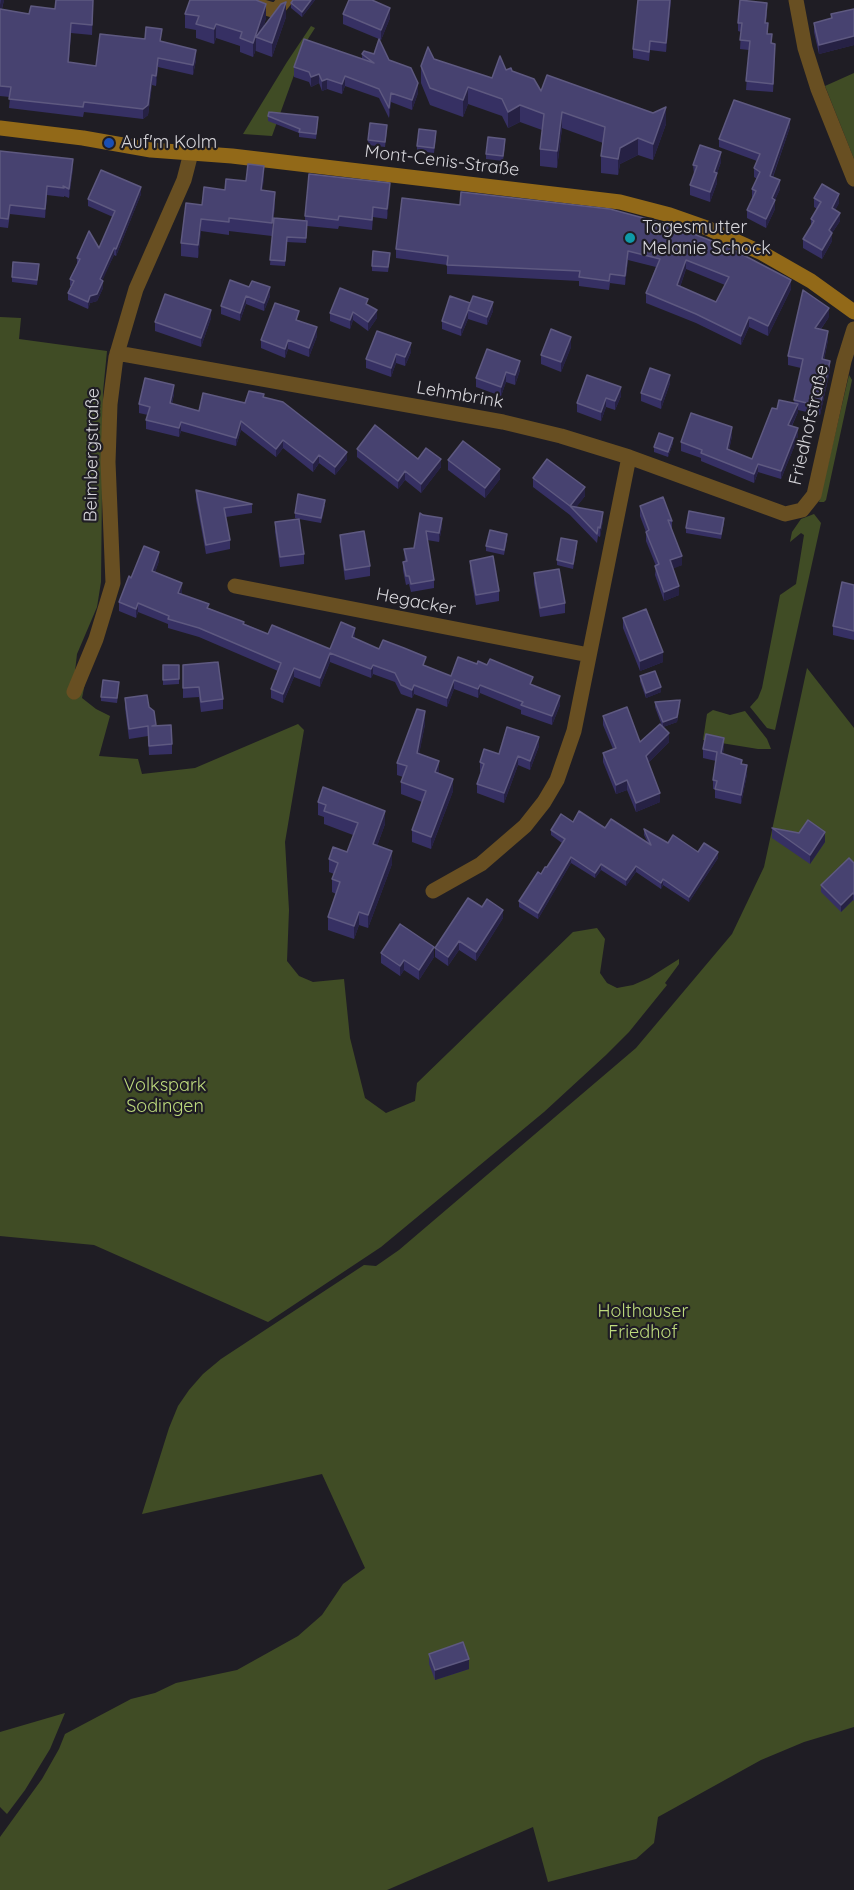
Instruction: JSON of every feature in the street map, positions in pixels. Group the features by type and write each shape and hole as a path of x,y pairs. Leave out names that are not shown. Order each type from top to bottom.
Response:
{"main road":[{"name":"Mont-Cenis-Straße","path":"0,128 83,138 151,150 232,156 620,202 707,228 762,253 811,281 854,312"}],"street":[{"path":"241,0 276,11 285,0"},
{"path":"796,0 805,48 818,89 854,179"},
{"name":"Beimbergstraße","path":"74,692 96,639 113,583 108,462 110,404 117,353 136,289 184,180 191,153"},
{"name":"Friedhofstraße","path":"785,513 802,510 814,495 844,361 854,329"},
{"name":"Lehmbrink","path":"117,353 503,422 561,436 629,457 785,513"},
{"path":"433,891 481,864 525,826 544,802 565,761 574,731 629,457"},
{"name":"Hegacker","path":"235,586 589,655"}],"green space":[{"path":"311,26 315,28 306,42 272,136 243,134 287,62"},
{"path":"854,73 854,159 825,86"},
{"name":"Volkspark Sodingen","path":"0,317 21,318 19,339 107,351 103,392 101,582 97,607 77,654 74,680 85,683 82,698 110,716 99,756 138,759 142,774 195,768 298,724 304,730 285,842 289,910 287,961 299,976 313,982 344,979 350,1038 365,1098 386,1113 415,1101 417,1083 573,932 597,928 605,939 600,973 607,983 617,988 633,985 649,978 679,959 679,964 665,983 667,985 629,1032 544,1112 381,1247 268,1322 94,1245 0,1236"},
{"path":"849,375 852,380 826,500 819,502"},
{"path":"814,514 821,523 775,730 767,728 750,707 758,698 762,688 780,595 796,584 804,535 801,533 790,542 792,532 801,519"},
{"name":"Holthauser Friedhof","path":"807,668 854,728 854,1727 804,1742 761,1760 658,1817 654,1843 636,1859 548,1882 533,1827 387,1890 0,1890 0,1837 42,1779 65,1734 131,1699 155,1693 176,1683 237,1670 298,1636 322,1615 343,1584 365,1568 322,1474 142,1514 178,1406 203,1374 221,1359 364,1265 376,1266 399,1250 636,1048 732,934 764,867"},
{"path":"713,710 730,715 745,711 767,739 771,749 703,740 707,714"},
{"path":"65,1713 50,1749 7,1814 0,1807 0,1732"}],"building":[{"path":"56,0 93,0 92,25 71,23 68,62 96,66 100,34 145,39 146,27 162,29 160,41 196,50 193,65 158,58 156,76 152,75 148,105 143,109 84,102 83,107 9,99 11,87 0,86 0,9 29,14 31,6 55,9"},
{"path":"190,0 256,0 266,4 253,43 240,38 242,32 216,24 214,29 196,24 199,16 185,14"},
{"path":"293,0 311,0 302,12 291,3"},
{"path":"349,0 372,0 390,8 381,30 343,14"},
{"path":"638,0 670,0 666,43 650,41 649,52 633,49"},
{"path":"740,0 767,3 765,23 768,23 767,34 772,34 771,43 775,44 773,84 746,81 750,41 740,40 742,23 738,23"},
{"path":"286,2 272,43 256,37 281,4"},
{"path":"854,9 854,36 819,45 814,23 832,18 831,14"},
{"path":"304,39 374,63 362,54 364,51 374,54 379,39 389,60 411,68 418,83 412,100 391,93 389,108 379,89 345,76 342,84 327,79 322,81 319,74 311,77 309,72 294,67"},
{"path":"428,47 434,59 492,78 500,56 506,70 511,68 512,71 534,79 541,91 547,75 653,113 666,107 653,144 638,138 620,148 618,159 601,156 605,127 562,112 557,151 540,149 544,114 520,105 508,112 502,99 468,87 463,100 430,88 421,66"},
{"path":"734,100 790,119 770,176 780,180 772,198 775,200 766,219 747,210 756,191 752,189 760,172 754,168 760,154 719,139"},
{"path":"269,112 318,117 316,134 299,132 300,129 268,116"},
{"path":"370,123 387,125 385,142 368,140"},
{"path":"419,129 436,131 434,148 417,146"},
{"path":"488,137 505,139 503,156 486,154"},
{"path":"700,145 721,152 710,192 690,185 697,166 693,165"},
{"path":"0,151 73,159 69,189 63,186 64,188 47,186 45,209 10,205 8,219 0,218"},
{"path":"248,164 264,166 261,190 275,192 272,223 229,218 229,222 201,219 198,245 181,243 186,203 202,205 204,187 225,190 226,179 246,181"},
{"path":"101,170 141,187 116,249 114,248 100,279 103,281 97,294 90,296 88,302 68,293 74,281 70,279 80,259 77,258 89,231 99,248 115,211 88,199"},
{"path":"309,174 390,183 387,209 373,207 372,220 339,216 338,220 305,216"},
{"path":"822,184 839,194 832,208 840,213 829,230 832,233 822,250 803,239 814,221 811,219 821,202 814,198"},
{"path":"461,192 610,209 673,226 730,248 791,280 768,326 749,317 741,336 646,293 660,259 628,251 625,276 610,274 609,281 579,277 580,271 447,265 448,256 396,249 402,198 460,205","holes":["686,260 729,277 716,302 677,285"]},
{"path":"274,218 307,221 306,238 287,237 285,261 270,260"},
{"path":"373,251 390,253 388,267 372,266"},
{"path":"13,262 39,264 37,280 12,277"},
{"path":"230,280 249,287 252,281 270,287 264,303 246,296 240,313 221,306"},
{"path":"340,288 368,299 366,304 377,310 368,322 353,312 350,320 330,313"},
{"path":"803,290 829,308 815,328 828,331 822,359 830,361 820,406 794,400 803,359 788,356"},
{"path":"165,294 211,310 201,338 155,322"},
{"path":"450,296 470,303 468,309 473,296 493,302 487,317 468,310 461,328 442,321"},
{"path":"275,303 299,311 296,320 317,327 309,348 288,340 285,349 261,340"},
{"path":"551,329 571,337 561,362 541,355"},
{"path":"377,331 411,343 405,357 396,354 391,368 366,359"},
{"path":"487,349 520,361 515,375 506,372 501,387 476,378"},
{"path":"650,368 670,375 661,400 641,393"},
{"path":"587,375 621,387 615,401 606,398 601,412 577,403"},
{"path":"145,378 174,385 170,403 199,411 203,393 245,403 249,391 264,394 263,397 283,402 347,452 335,467 319,455 313,463 283,440 276,449 241,421 236,438 181,422 179,428 146,420 150,407 139,404"},
{"path":"779,400 798,404 788,425 798,428 781,471 758,464 754,474 701,453 702,450 681,442 691,413 732,427 727,449 752,459 772,408 777,409"},
{"path":"375,425 418,459 426,448 441,459 421,484 405,471 398,481 357,449"},
{"path":"659,433 673,438 668,452 654,447"},
{"path":"463,441 500,469 485,488 448,460"},
{"path":"547,459 585,487 570,506 533,478"},
{"path":"196,490 252,504 224,508 230,540 206,545"},
{"path":"298,494 325,500 321,518 295,513"},
{"path":"663,497 672,521 668,520 682,556 670,560 679,586 664,592 655,566 659,564 646,532 649,530 640,506"},
{"path":"570,506 603,512 597,534"},
{"path":"689,511 724,518 721,534 686,528"},
{"path":"420,513 442,518 439,533 426,531 434,580 411,584 409,576 406,576 403,562 407,561 404,549 414,548"},
{"path":"299,519 304,554 280,557 275,522"},
{"path":"490,530 507,534 504,550 486,546"},
{"path":"364,531 370,566 345,570 340,535"},
{"path":"561,538 577,541 573,564 557,560"},
{"path":"144,546 159,552 152,571 182,583 178,593 209,604 207,608 268,634 272,625 330,649 341,622 355,628 352,637 379,649 383,640 404,648 426,657 423,665 451,676 458,657 487,665 490,659 533,677 530,684 560,696 552,716 521,705 523,702 480,685 478,689 454,680 447,698 414,685 412,690 401,685 395,673 373,665 371,669 330,653 320,678 294,668 283,694 271,689 281,663 199,628 168,619 169,616 138,603 136,609 119,602"},
{"path":"493,556 499,591 476,595 470,561"},
{"path":"559,569 565,603 540,608 534,573"},
{"path":"842,582 854,585 854,631 833,626"},
{"path":"646,609 663,652 640,661 623,618"},
{"path":"218,662 223,699 201,702 199,687 183,688 183,665"},
{"path":"163,665 179,665 179,679 163,680"},
{"path":"655,671 661,687 646,693 640,676"},
{"path":"103,680 119,682 117,698 101,697"},
{"path":"147,695 149,707 154,711 156,725 152,726 171,725 172,744 149,746 148,726 129,729 125,698"},
{"path":"680,700 677,717 663,722 655,702"},
{"path":"627,707 640,742 660,724 669,733 646,756 660,793 636,803 627,780 616,785 603,753 616,748 603,716"},
{"path":"417,709 425,711 417,753 439,761 435,772 453,779 431,837 412,830 426,791 401,782 407,766 397,763"},
{"path":"507,727 539,737 530,761 518,756 504,793 477,784 484,764 480,762 484,749 499,754"},
{"path":"706,734 724,738 721,753 742,760 741,764 747,765 741,795 715,789 717,781 713,780 717,752 703,749"},
{"path":"323,787 385,811 373,844 392,851 368,915 359,912 354,926 328,917 340,882 332,879 338,863 329,859 333,847 347,852 358,823 324,811 326,805 318,802"},
{"path":"579,811 605,828 611,819 651,845 644,829 668,843 673,835 698,852 704,843 718,852 689,897 663,879 661,883 636,866 626,880 601,864 595,873 571,857 538,913 519,901 538,872 541,874 547,867 565,839 551,830 561,814 573,822"},
{"path":"808,820 825,832 810,855 772,828 799,833"},
{"path":"849,858 854,863 854,894 841,905 821,885"},
{"path":"468,898 482,907 487,899 503,910 476,952 459,941 448,957 435,948"},
{"path":"400,924 434,947 419,970 404,960 400,966 381,953"},
{"path":"463,1642 469,1659 435,1670 429,1654"}],"place":[{"name":"Auf'm Kolm","path":"109,143"},
{"name":"Tagesmutter Melanie Schock","path":"630,238"}]}
